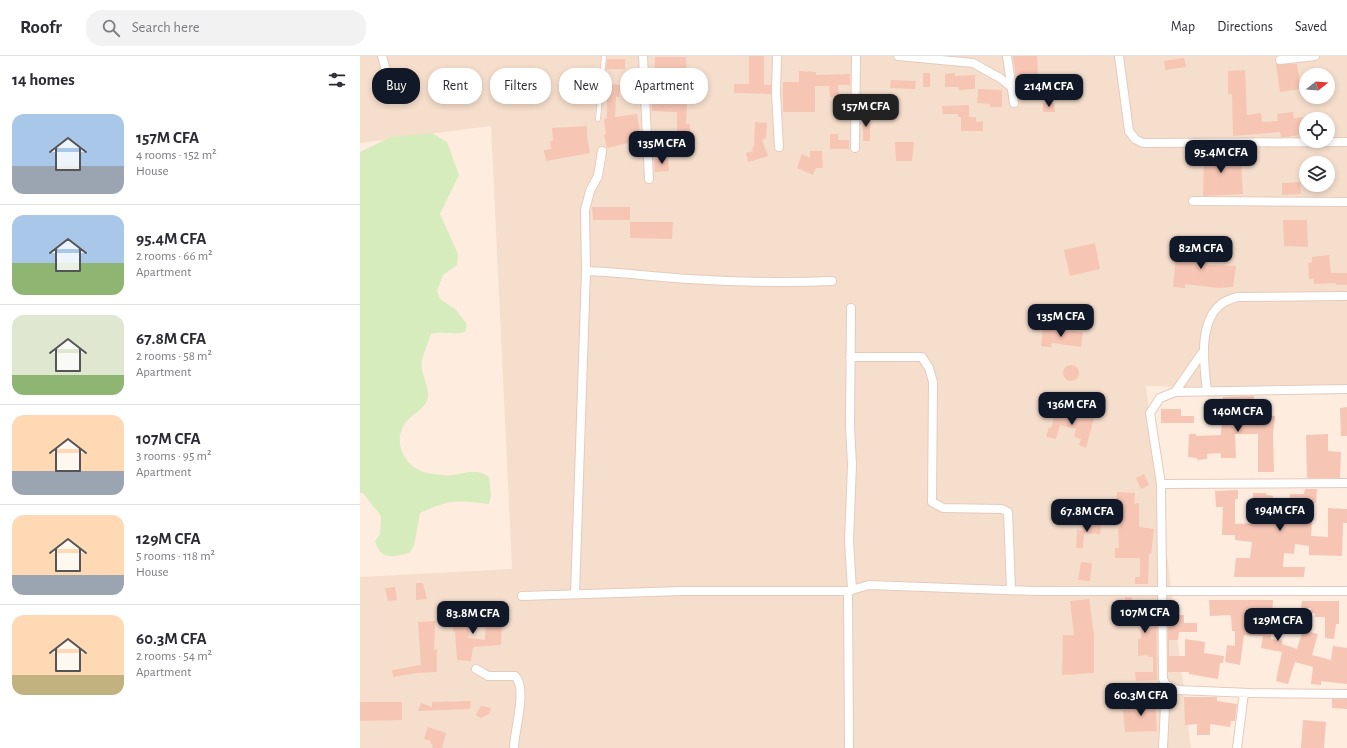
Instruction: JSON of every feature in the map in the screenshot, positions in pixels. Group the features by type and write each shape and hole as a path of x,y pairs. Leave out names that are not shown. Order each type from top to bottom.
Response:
{"street":[{"path":"382,56 385,68"},
{"path":"643,56 650,179"},
{"path":"856,56 856,148"},
{"path":"898,56 973,63 1000,78 1011,87"},
{"path":"1007,56 1014,103"},
{"path":"1119,56 1129,131 1135,139 1143,143 1347,142"},
{"path":"1280,60 1315,56"},
{"path":"778,57 776,94 779,147"},
{"path":"575,594 586,271 584,210 590,191 598,176 602,151"},
{"path":"1193,201 1347,202"},
{"path":"586,271 624,272 696,280 780,283 832,281"},
{"path":"1207,391 1202,352 1207,330 1214,311 1221,303 1237,297 1347,296"},
{"path":"849,748 849,541 852,465 850,426 851,308"},
{"path":"1175,392 1202,352"},
{"path":"850,357 922,357 929,368 933,382 932,502 943,508 1002,509 1008,512 1011,590"},
{"path":"1163,748 1166,685 1163,679 1161,484 1150,412 1160,398 1175,392 1347,389"},
{"path":"1161,484 1347,483"},
{"path":"522,596 682,591 850,590 869,585 1078,592 1163,590 1347,590"},
{"path":"476,669 488,676 517,677 520,689 520,706 514,748"},
{"path":"1166,685 1178,690 1244,693 1347,694"},
{"path":"1237,748 1244,693"}],"lane":[{"path":"598,119 604,56"}],"shaded area":[{"path":"360,56 1347,56 1347,392 1146,386 1191,748 360,748 360,577 512,569 491,126 360,143"}],"green space":[{"path":"432,133 447,142 459,175 440,214 458,254 457,265 443,275 437,291 440,299 455,309 467,324 465,332 431,334 423,356 422,365 428,389 427,400 423,407 407,421 403,428 400,435 401,449 409,462 423,472 454,475 477,472 489,477 491,495 489,504 461,501 439,505 420,513 414,546 409,553 397,556 388,556 380,552 375,541 380,534 381,516 363,493 360,493 360,152 391,137"}],"building":[{"path":"749,56 764,56 764,85 771,85 771,94 734,93 734,84 749,84"},
{"path":"1013,56 1037,56 1038,77 1016,79"},
{"path":"655,57 686,57 687,68 655,68"},
{"path":"1184,58 1186,67 1165,70 1164,61"},
{"path":"607,59 625,59 625,68 606,68"},
{"path":"1276,64 1297,64 1299,89 1280,92"},
{"path":"1245,70 1247,115 1261,113 1262,122 1278,121 1277,114 1293,112 1294,118 1299,118 1299,135 1281,137 1280,132 1233,136 1232,94 1228,94 1228,71"},
{"path":"799,71 816,72 816,75 850,74 850,85 838,85 839,96 830,97 829,86 815,86 815,112 783,112 783,82 799,82"},
{"path":"923,73 930,73 930,87 923,87"},
{"path":"955,73 955,76 975,75 975,89 959,90 959,87 945,87 945,74"},
{"path":"891,80 916,81 915,89 890,88"},
{"path":"612,84 620,85 619,97 616,97 615,117 637,114 641,140 607,148 604,135 606,134 604,119 607,118 607,104 612,104"},
{"path":"978,89 1002,90 1002,107 990,107 990,104 977,103"},
{"path":"1043,103 1054,103 1055,112 1043,112"},
{"path":"652,104 687,104 686,124 690,124 690,138 677,138 677,112 652,111"},
{"path":"969,105 969,117 976,117 976,122 983,121 983,131 961,131 961,117 958,117 958,114 943,114 942,106"},
{"path":"863,115 870,115 870,141 863,141"},
{"path":"755,122 767,123 766,138 762,140 768,156 748,162 746,153 753,151 752,148 754,147"},
{"path":"587,126 590,153 546,161 544,150 551,149 550,141 553,141 552,128"},
{"path":"830,134 838,134 838,140 849,140 849,149 830,149"},
{"path":"895,142 914,142 912,161 896,161"},
{"path":"1201,148 1222,148 1223,162 1241,161 1243,194 1203,196 1204,161 1202,161"},
{"path":"810,151 822,151 823,168 816,168 813,175 797,168 802,154 810,158"},
{"path":"668,158 669,171 655,172 654,159"},
{"path":"1299,182 1299,192 1301,192 1301,194 1282,195 1282,183"},
{"path":"592,207 630,207 630,220 593,220"},
{"path":"1283,220 1307,220 1308,247 1284,246"},
{"path":"630,222 673,222 672,239 630,238"},
{"path":"1095,243 1100,269 1070,276 1064,250"},
{"path":"1177,247 1209,248 1208,265 1236,266 1233,287 1218,288 1185,284 1185,288 1173,287"},
{"path":"1329,255 1331,273 1347,273 1347,285 1336,285 1336,283 1314,284 1314,279 1309,279 1308,263 1312,262 1312,257"},
{"path":"1043,328 1083,332 1081,347 1052,343 1051,347 1041,346"},
{"path":"1071,365 1078,370 1079,373 1074,380 1071,381 1064,376 1063,373 1068,366"},
{"path":"1254,396 1253,415 1275,416 1273,434 1274,472 1258,472 1258,434 1235,434 1236,458 1221,458 1221,453 1207,454 1207,459 1197,460 1197,458 1188,457 1189,434 1196,434 1196,436 1221,435 1223,397"},
{"path":"1347,407 1347,436 1341,436 1340,408"},
{"path":"1057,409 1094,418 1086,448 1079,445 1081,439 1074,437 1076,429 1060,425 1056,439 1046,437 1049,427 1051,428"},
{"path":"1161,409 1181,409 1181,416 1194,416 1194,423 1161,423"},
{"path":"1328,434 1328,451 1341,452 1340,478 1307,478 1306,435"},
{"path":"1144,474 1149,485 1141,489 1136,478"},
{"path":"1305,489 1317,489 1316,503 1313,503 1311,536 1328,537 1328,508 1347,509 1347,523 1343,523 1342,556 1309,555 1309,546 1295,544 1294,554 1284,553 1283,567 1305,567 1304,577 1234,577 1236,558 1250,558 1252,542 1235,540 1235,535 1222,535 1223,507 1216,507 1215,491 1238,490 1238,499 1235,499 1235,524 1253,523 1253,493 1266,493 1267,495 1273,496 1273,501 1289,502 1290,494 1304,494"},
{"path":"1117,492 1135,493 1134,504 1139,503 1139,527 1154,529 1151,554 1149,554 1148,584 1135,584 1135,577 1140,577 1140,558 1115,558 1115,548 1119,548 1118,527 1120,527 1116,503"},
{"path":"1084,523 1101,523 1100,534 1084,533 1083,548 1076,548 1077,530 1083,531"},
{"path":"1081,562 1092,563 1090,581 1078,580"},
{"path":"416,583 423,583 427,599 416,600"},
{"path":"395,587 397,600 388,601 385,588"},
{"path":"1125,597 1132,597 1132,605 1156,604 1157,680 1136,681 1135,672 1153,672 1153,657 1148,657 1148,655 1138,656 1138,639 1141,639 1141,618 1124,618 1123,605 1125,605"},
{"path":"1089,599 1094,635 1094,673 1062,675 1063,635 1074,635 1070,601"},
{"path":"1209,600 1273,600 1271,639 1283,641 1282,644 1297,649 1303,630 1318,634 1312,655 1331,660 1333,646 1347,648 1347,684 1321,681 1321,685 1311,684 1313,667 1295,662 1288,684 1276,681 1282,652 1261,648 1263,636 1244,635 1240,665 1225,662 1227,645 1235,646 1235,631 1232,631 1231,615 1210,616"},
{"path":"1302,601 1339,601 1339,624 1336,624 1334,639 1325,638 1325,617 1315,617 1315,613 1310,613 1311,608 1301,608"},
{"path":"454,608 471,610 468,638 485,640 486,622 502,624 501,645 473,647 471,661 457,660 455,632 453,631"},
{"path":"1168,615 1184,615 1184,623 1197,623 1197,632 1179,632 1178,640 1169,640 1169,656 1185,656 1185,639 1205,642 1204,653 1224,656 1223,663 1220,663 1218,679 1189,674 1189,672 1168,672"},
{"path":"435,621 434,650 437,649 437,672 416,673 393,677 392,670 421,665 418,622"},
{"path":"1184,697 1217,697 1217,701 1237,704 1235,721 1231,721 1230,727 1210,724 1210,735 1197,735 1197,724 1185,725"},
{"path":"1155,698 1157,731 1125,732 1123,710 1137,709 1136,699"},
{"path":"1332,699 1347,699 1347,709 1332,708"},
{"path":"471,701 470,709 418,711 421,703 432,707 432,702"},
{"path":"360,702 402,702 402,720 360,721"},
{"path":"481,706 491,708 489,714 481,718 476,715"},
{"path":"1303,720 1326,722 1324,748 1301,748"},
{"path":"428,727 446,733 442,748 432,748 433,745 430,743 431,741 424,739"}]}
